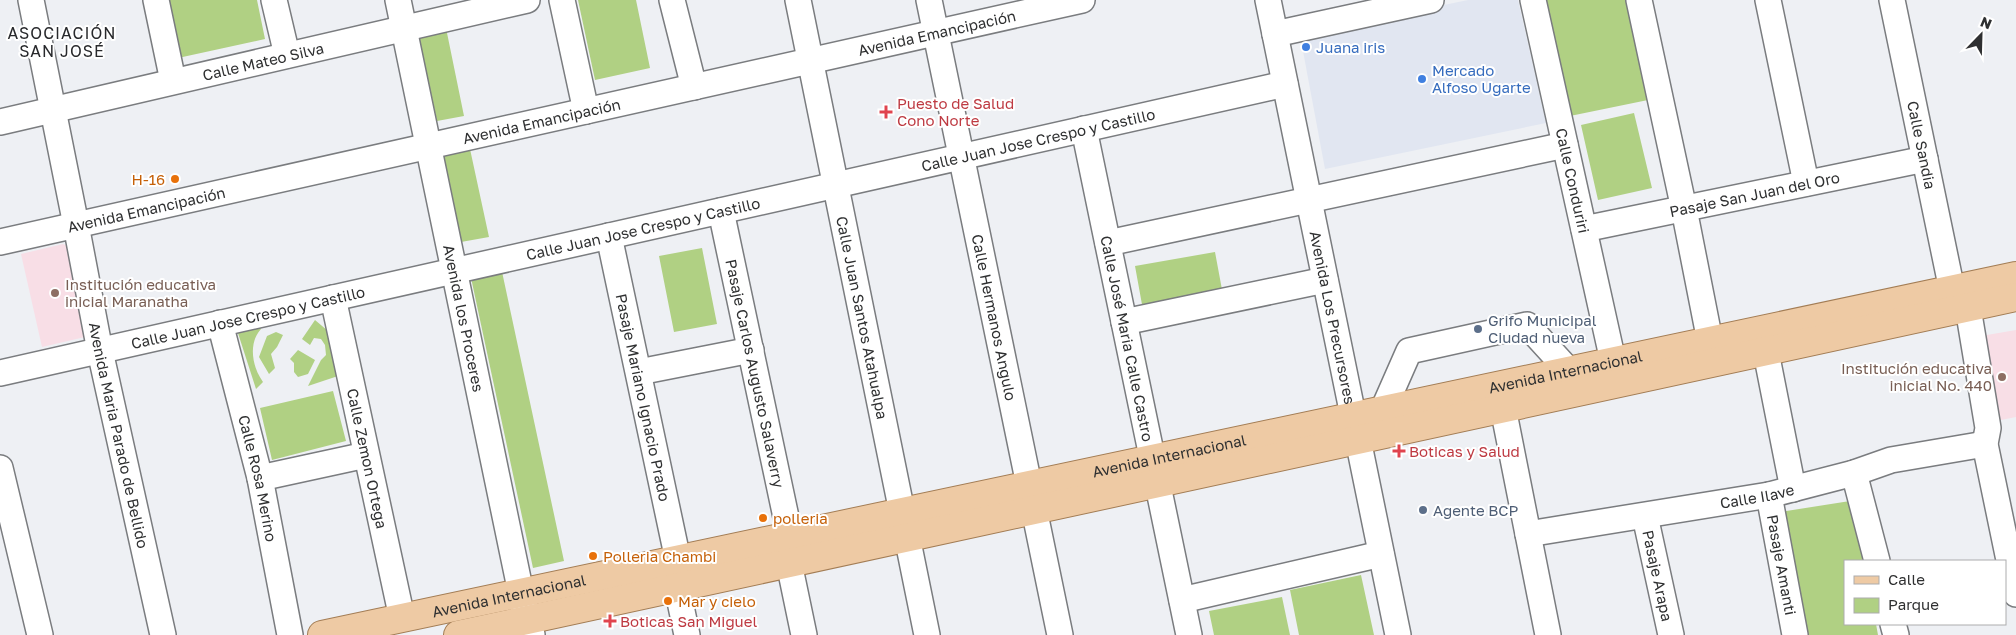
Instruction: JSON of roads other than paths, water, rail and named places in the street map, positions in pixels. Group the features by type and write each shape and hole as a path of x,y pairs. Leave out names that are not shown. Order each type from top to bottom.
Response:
{"main road":[{"name":"Avenida Internacional","path":"1960,299 2016,276"},
{"name":"Avenida Internacional","path":"458,635 530,627 677,587 789,563 905,525 1355,428 1503,408 1764,341 1960,299 2016,297"},
{"name":"Avenida Internacional","path":"1355,428 1383,410 1710,341 1764,341"},
{"name":"Avenida Internacional","path":"322,635 790,536 905,525"}],"street":[{"name":"Avenida Maria Parado de Bellido","path":"30,0 100,350 163,635"},
{"path":"156,0 174,81"},
{"path":"274,0 287,55"},
{"name":"Avenida los Proceres","path":"398,0 521,593 530,627"},
{"name":"Calle Mateo Silva","path":"0,122 527,0"},
{"path":"562,0 586,111"},
{"path":"672,0 694,87"},
{"name":"Calle Juan Santos Atahualpa","path":"798,0 927,635"},
{"name":"Calle Hermanos Angulo","path":"929,0 1060,635"},
{"name":"Avenida Los Precursores","path":"1268,0 1398,635"},
{"name":"Calle Conduriri","path":"1533,0 1614,361"},
{"path":"1639,0 1684,208 1710,341"},
{"path":"1768,0 1806,183"},
{"name":"Calle Sandia","path":"1892,0 1925,159 1960,299 1988,428 1985,444 2016,594"},
{"name":"Avenida Emancipación","path":"0,242 936,33 1070,1"},
{"path":"1275,34 1415,2"},
{"name":"Calle Juan Jose Crespo y Castillo","path":"0,373 1285,84"},
{"name":"Calle José Maria Calle Castro","path":"1084,129 1189,635"},
{"path":"1108,243 1565,145"},
{"name":"Pasaje San Juan del Oro","path":"1584,229 1925,159"},
{"name":"Pasaje Carlos Augusto Salaverry","path":"722,211 790,536"},
{"name":"Pasaje Mariano Ignacio Prado","path":"609,236 678,560"},
{"path":"1124,322 1325,280"},
{"name":"Calle Zemon Ortega","path":"333,298 402,618"},
{"name":"Calle Rosa Merino","path":"220,323 260,478 290,635"},
{"path":"1383,410 1409,351 1527,325 1569,371"},
{"path":"1764,341 1793,489"},
{"path":"639,372 751,350"},
{"path":"1503,408 1548,635"},
{"name":"Calle Ilave","path":"1528,534 1769,495 1854,473 1891,460 1985,444"},
{"path":"260,478 366,455"},
{"path":"0,468 8,536 40,635"},
{"path":"1854,473 1877,560"},
{"name":"Pasaje Amanti","path":"1769,495 1795,635"},
{"name":"Pasaje Arapa","path":"1645,516 1671,635"},
{"path":"1182,600 1381,554"},
{"path":"789,563 804,635"},
{"path":"677,587 687,635"}],"place":[{"name":"Juana iris","path":"1306,47"},
{"name":"Mercado Alfoso Ugarte","path":"1422,79"},
{"name":"Puesto de Salud Cono Norte","path":"886,112"},
{"name":"H-16","path":"175,179"},
{"name":"Institución educativa inicial Maranatha","path":"55,293"},
{"name":"Grifo Municipal Ciudad nueva","path":"1478,329"},
{"name":"Institución educativa inicial No. 440","path":"2002,377"},
{"name":"Boticas y Salud","path":"1399,451"},
{"name":"Agente BCP","path":"1423,510"},
{"name":"polleria","path":"763,518"},
{"name":"Polleria Chambi","path":"593,556"},
{"name":"Mar y cielo","path":"668,601"},
{"name":"Boticas San Miguel","path":"610,621"}],"district":[{"name":"ASOCIACIÓN SAN JOSÉ","path":"62,42"}]}
